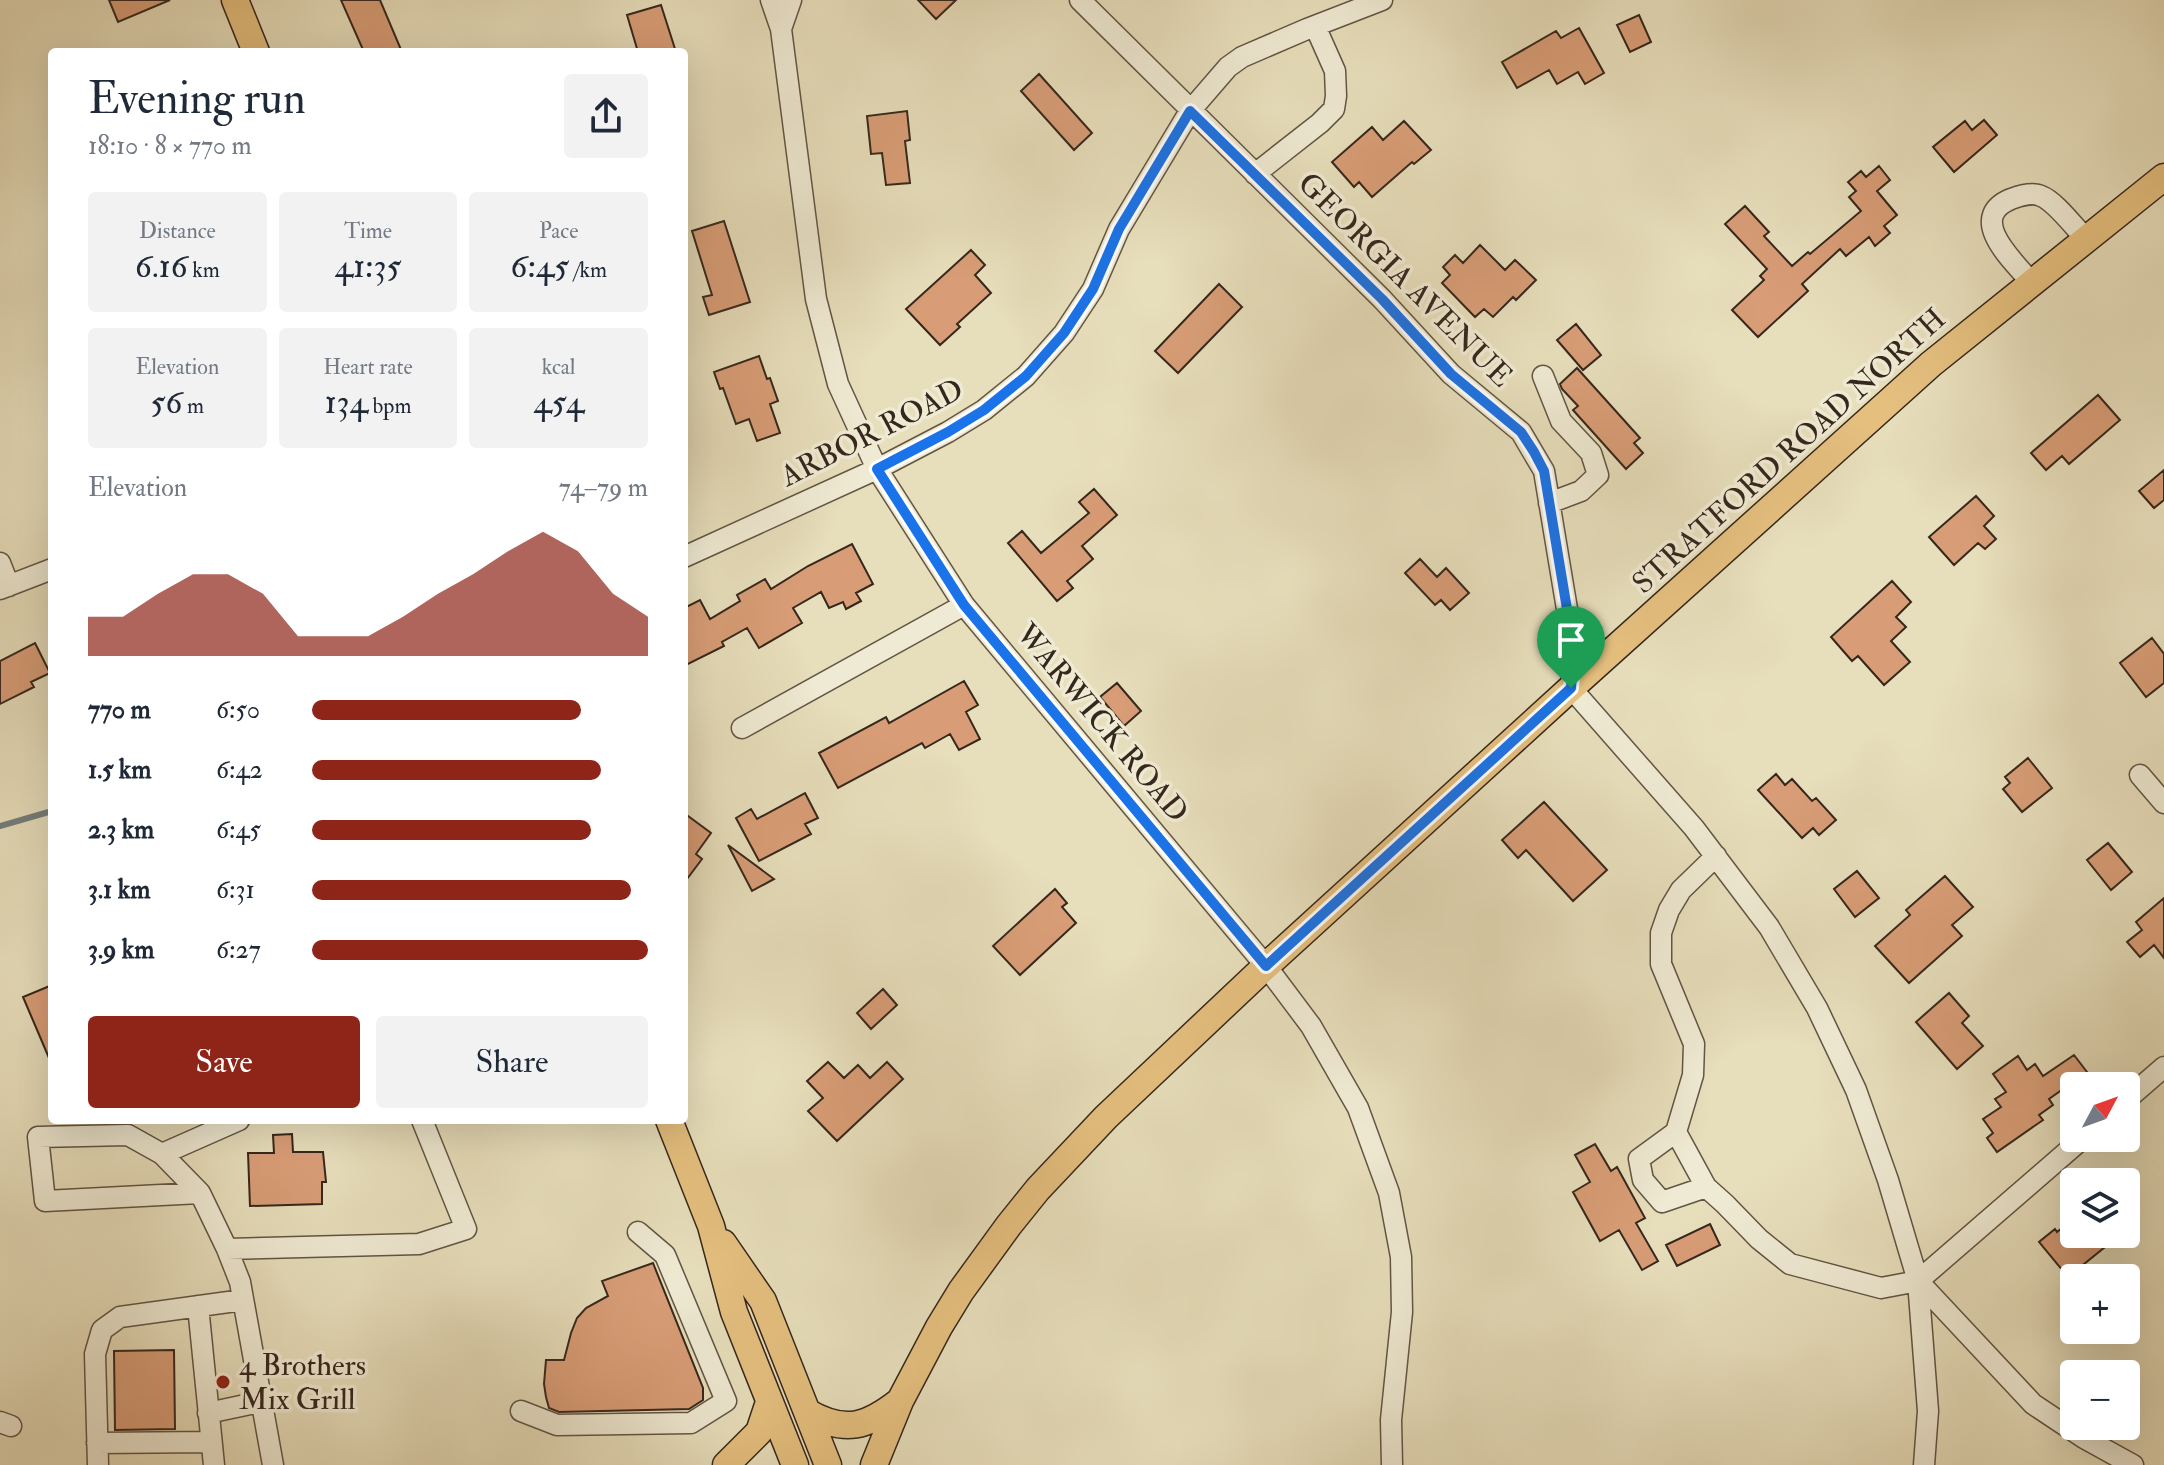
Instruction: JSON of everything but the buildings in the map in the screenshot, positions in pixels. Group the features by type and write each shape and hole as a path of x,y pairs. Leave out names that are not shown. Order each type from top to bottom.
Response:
{"main road":[{"path":"235,0 254,48"},
{"name":"STRATFORD ROAD NORTH","path":"874,1465 900,1401 961,1291 1038,1189 1127,1096 1571,688 1936,360 2164,177"},
{"path":"671,1124 711,1226 734,1312 795,1465"},
{"path":"711,1226 763,1301 828,1465"},
{"path":"807,1412 833,1425 849,1426 880,1417 900,1401"},
{"path":"726,1465 759,1432 769,1402"}],"street":[{"name":"WARWICK ROAD","path":"771,0 781,29 816,299 838,384 877,469 964,605 1266,966 1311,1026 1358,1108 1389,1193 1401,1257 1402,1312 1391,1420 1392,1465"},
{"path":"781,29 791,0"},
{"name":"GEORGIA AVENUE","path":"1080,0 1382,299 1451,374 1521,432 1544,471 1574,651 1571,688"},
{"name":"ARBOR ROAD","path":"688,555 877,469 984,410 1026,376 1064,333 1093,289 1119,229 1190,111 1228,67 1242,57 1382,0"},
{"path":"1255,174 1334,109 1335,71 1315,26"},
{"path":"2032,283 1993,234 1993,212 2001,204 2012,198 2033,194 2043,196 2086,239"},
{"path":"1543,376 1561,421 1591,453 1598,475 1581,491 1549,503"},
{"path":"0,563 4,587 48,570"},
{"path":"742,728 964,605"},
{"path":"1571,688 1694,828 1769,927 1817,1008 1856,1090 1888,1180 1918,1281 1928,1411 1924,1465"},
{"path":"2140,775 2164,803"},
{"path":"1706,1187 1662,1202 1643,1180 1639,1159 1676,1132 1693,1075 1694,1044 1661,964 1661,933 1669,910 1681,890 1716,856"},
{"path":"2140,1088 2164,1067"},
{"path":"162,1154 230,1124"},
{"path":"227,1249 419,1244 466,1229 424,1124"},
{"path":"1676,1132 1706,1187 1759,1239 1790,1264 1881,1288 1918,1281 2067,1152"},
{"path":"200,1193 45,1201 38,1137 128,1135 162,1154 200,1193 240,1282 273,1465"},
{"path":"521,1411 557,1425 691,1423 726,1401 665,1255 638,1232"},
{"path":"1918,1281 2033,1404 2084,1438 2133,1465"},
{"path":"98,1465 95,1354 102,1330 120,1317 243,1300"},
{"path":"198,1306 214,1465"},
{"path":"208,1413 260,1402"},
{"path":"97,1443 211,1442"}],"waterway":[{"path":"0,826 48,812"}],"place":[{"name":"4 Brothers Mix Grill","path":"223,1382"}],"route":[{"path":"1190,111 1382,299 1451,374 1521,432 1544,471 1574,651 1571,688 1266,966 964,605 877,469 984,410 1026,376 1064,333 1093,289 1119,229 1190,111"}]}
